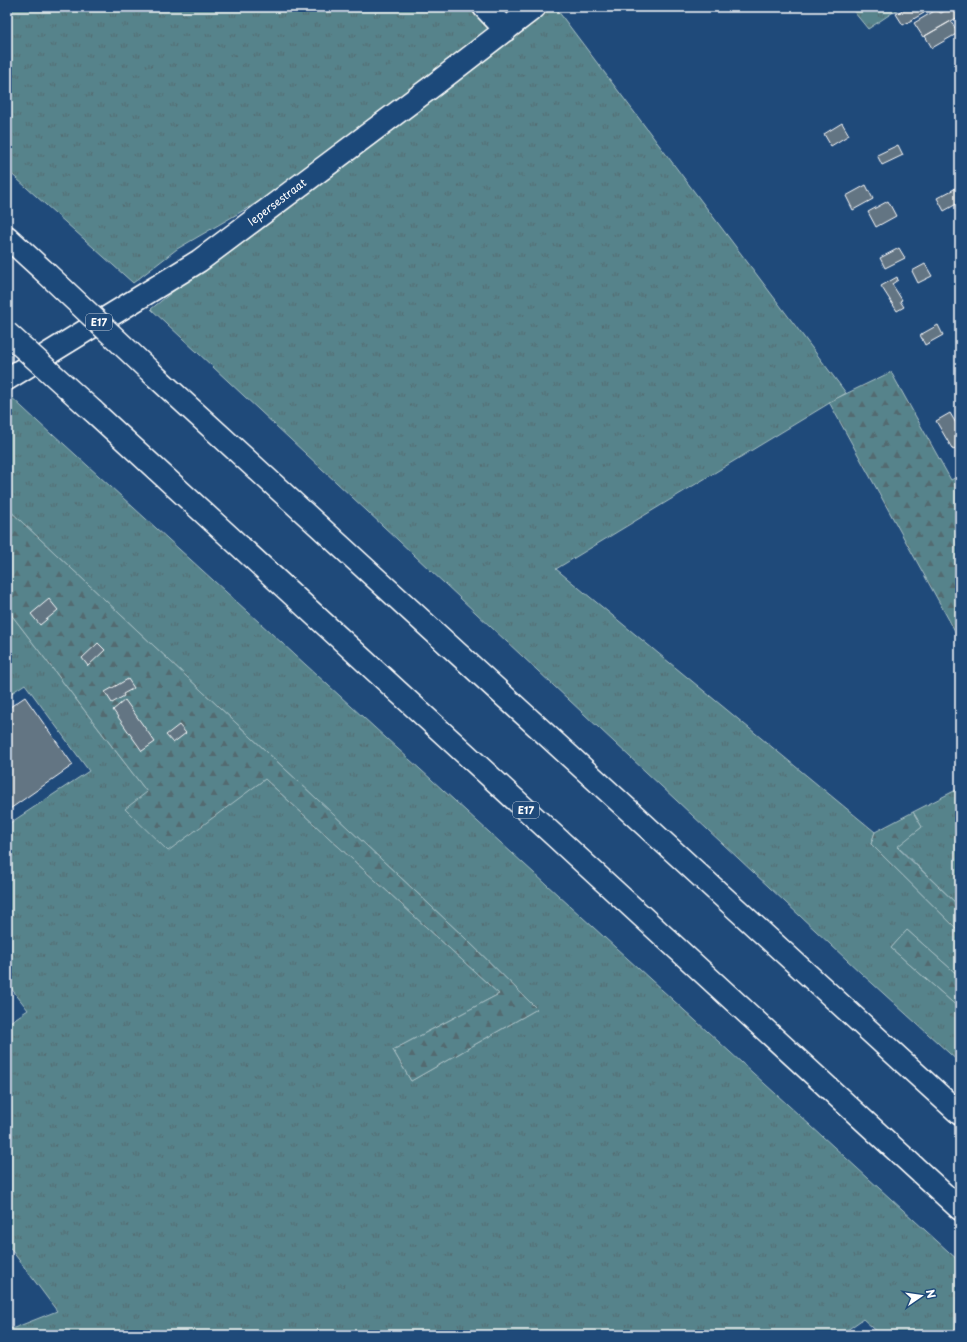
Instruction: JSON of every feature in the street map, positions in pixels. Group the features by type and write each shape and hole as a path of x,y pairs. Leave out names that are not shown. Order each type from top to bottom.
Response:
{"main road":[{"path":"484,7 506,30"},
{"name":"Iepersestraat","path":"7,379 199,261 536,7"},
{"name":"E17","path":"7,237 154,374 960,1114"},
{"name":"E17","path":"7,333 960,1209"}],"green space":[{"path":"7,7 471,7 492,29 282,188 177,249 133,283 7,170"},
{"path":"550,7 555,7 846,393 556,569 875,832 871,844 960,932 960,977 907,930 891,948 960,1009 960,1063 862,974 151,309 201,269"},
{"path":"850,7 901,7 868,29"},
{"path":"891,372 951,480 960,475 960,640 829,402"},
{"path":"8,394 960,1262 960,1335 881,1335 863,1319 840,1335 7,1335 7,1329 14,1328 57,1311 7,1244 7,1024 28,1010 7,983 7,825 89,771 25,684 7,696 7,609 147,792 167,850 265,779 499,994 393,1050 411,1081 537,1009 464,937 7,508"},
{"path":"7,508 464,937 537,1009 411,1081 393,1050 499,994 265,779 168,851 125,809 147,792 7,609"},
{"path":"960,788 960,907 897,846 922,827 913,812"},
{"path":"913,812 922,827 897,847 960,907 960,932 871,844 875,832"},
{"path":"907,930 960,977 960,1009 891,948"}],"building":[{"path":"907,7 921,7 924,13 903,25 896,14"},
{"path":"952,7 960,7 960,16 923,37 914,23 936,10 941,13"},
{"path":"951,21 958,33 932,48 925,36"},
{"path":"842,123 849,135 831,146 824,134"},
{"path":"898,145 903,155 882,165 877,155"},
{"path":"866,185 873,199 853,210 846,196"},
{"path":"960,186 960,202 944,211 937,198"},
{"path":"888,201 896,216 876,227 868,212"},
{"path":"899,248 905,258 885,268 880,258"},
{"path":"925,264 932,276 918,283 912,271"},
{"path":"897,277 898,280 892,284 902,300 900,301 904,307 897,311 881,286"},
{"path":"938,325 943,335 925,345 920,335"},
{"path":"950,413 960,430 960,446 953,450 936,421"},
{"path":"49,599 58,610 40,625 31,614"},
{"path":"98,643 105,650 88,666 82,658"},
{"path":"128,679 134,688 123,694 124,696 112,703 105,692"},
{"path":"25,697 73,765 7,811 7,709"},
{"path":"125,700 155,742 142,751 113,710"},
{"path":"179,725 186,733 173,743 166,735"}]}
